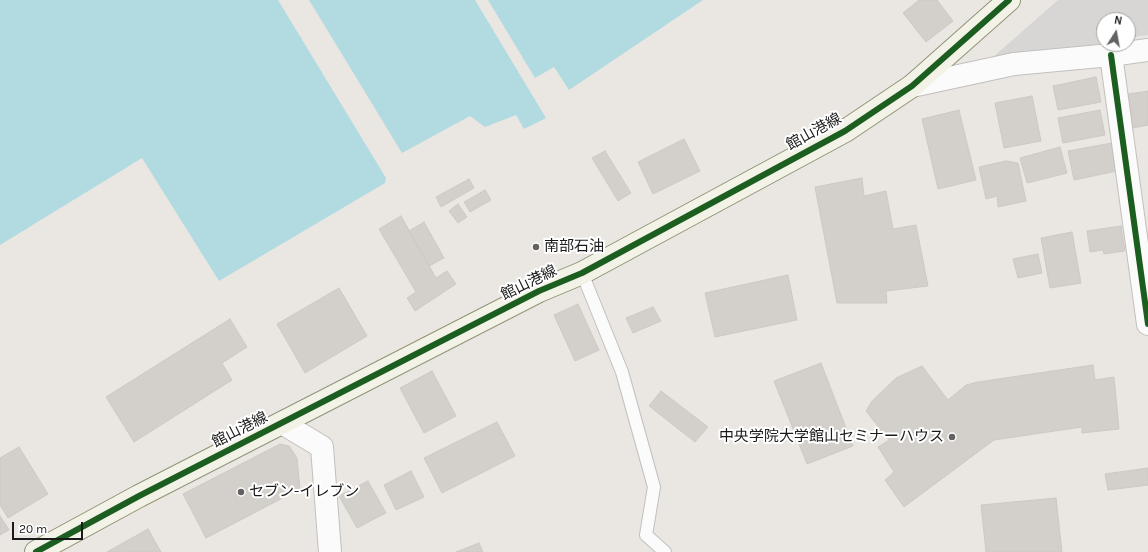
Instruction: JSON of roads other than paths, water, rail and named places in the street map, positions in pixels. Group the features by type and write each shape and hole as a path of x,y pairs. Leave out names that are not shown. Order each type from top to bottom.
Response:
{"main road":[{"name":"館山港線","path":"36,552 282,423 539,291 582,273 845,131 912,86 1009,0"}],"street":[{"path":"912,86 1014,64 1148,50"},
{"path":"1111,55 1148,324"},
{"path":"282,423 322,447 330,552"}],"lane":[{"path":"582,273 622,372 654,487 646,535 665,552"}],"water":[{"path":"0,0 278,0 386,178 385,183 219,281 142,158 0,245"},
{"path":"309,0 475,0 546,118 524,129 516,115 485,127 470,116 402,153"},
{"path":"488,0 703,0 569,90 554,67 535,78"}],"place":[{"name":"南部石油","path":"536,247"},
{"name":"中央学院大学館山セミナーハウス","path":"952,437"},
{"name":"セブン-イレブン","path":"241,492"}]}
